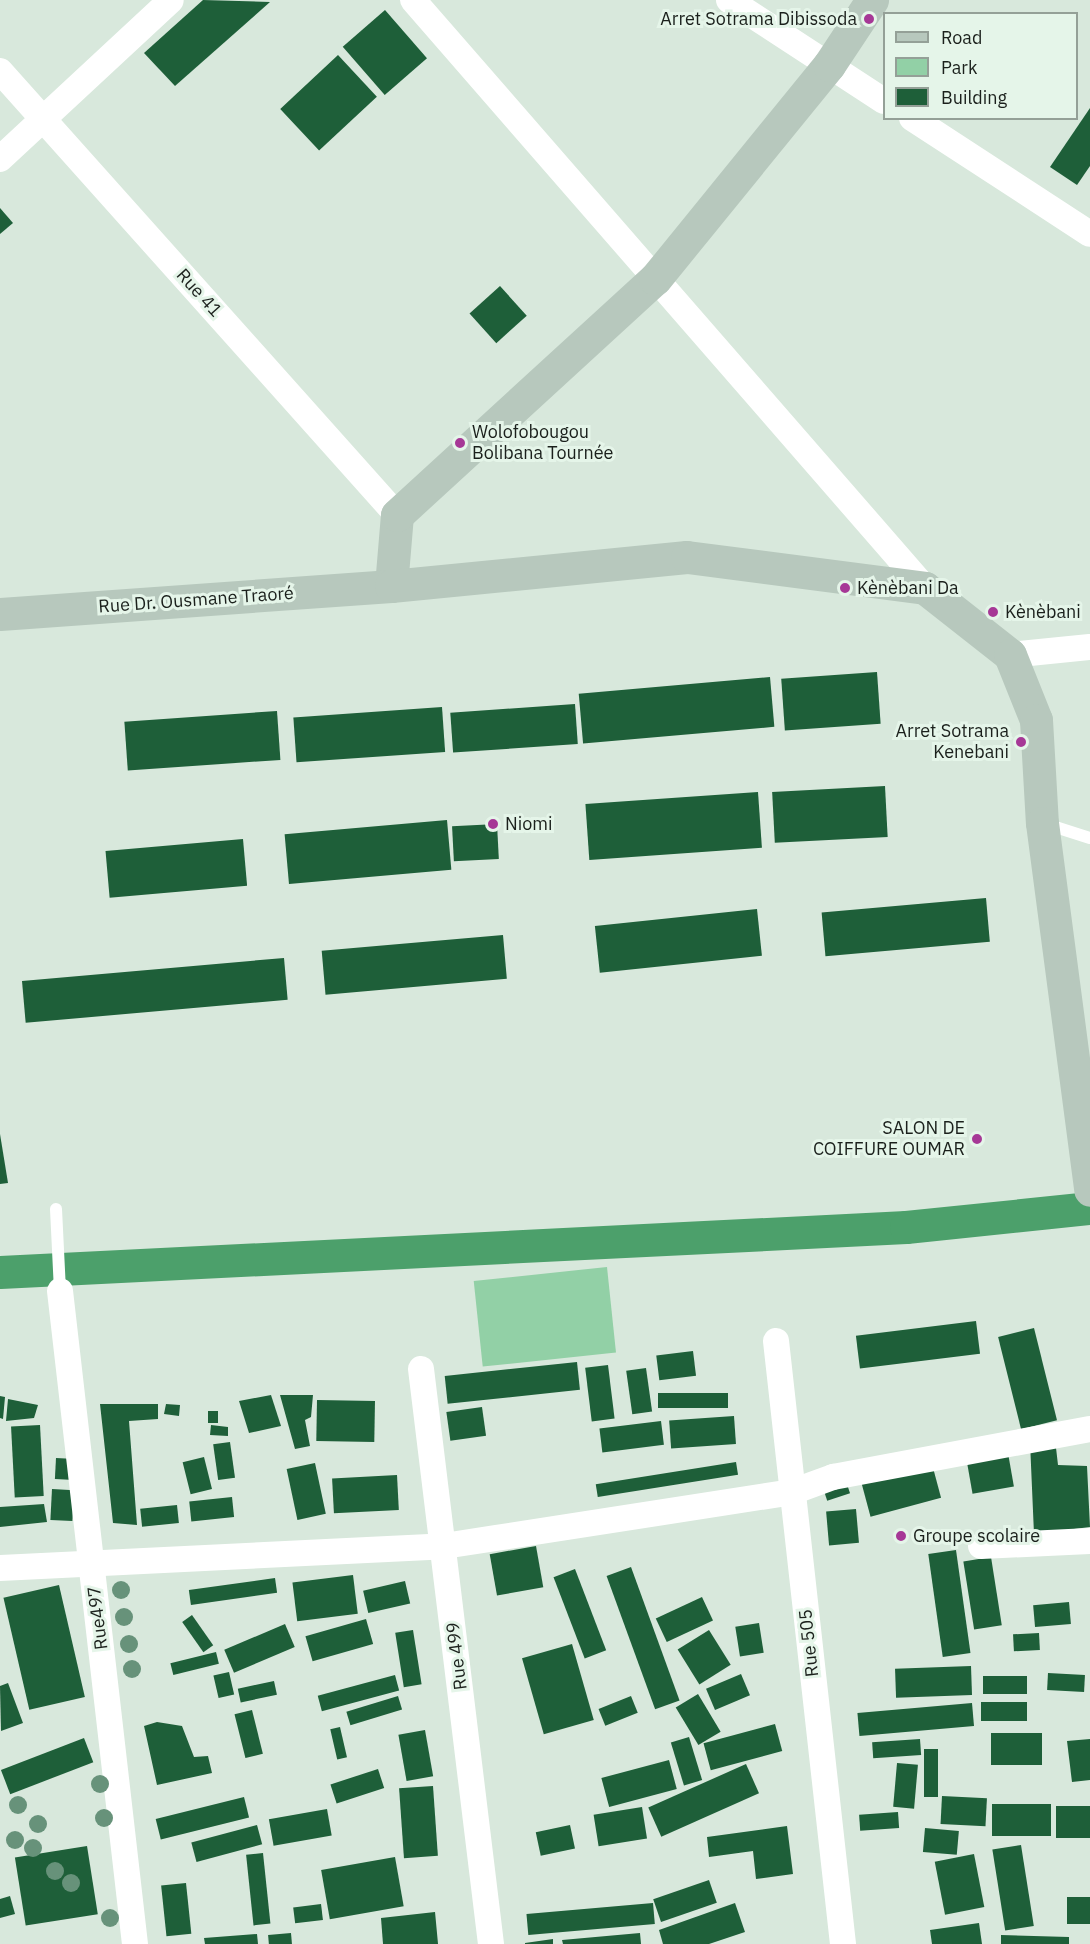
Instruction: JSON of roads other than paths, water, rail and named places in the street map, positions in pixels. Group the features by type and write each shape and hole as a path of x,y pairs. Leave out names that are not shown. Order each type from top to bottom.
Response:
{"main road":[{"path":"391,586 398,515 655,279 829,65 872,0"},
{"name":"Rue Dr. Ousmane Traoré","path":"0,614 391,586 687,557 925,588"},
{"path":"925,588 1010,655 1036,720 1042,823 1083,1082 1089,1185"}],"street":[{"path":"0,159 171,0"},
{"path":"413,0 925,588"},
{"path":"729,0 883,100"},
{"name":"Rue 41","path":"0,71 398,515"},
{"path":"915,120 1090,234"},
{"path":"1010,655 1090,647"},
{"name":"Rue497","path":"60,1291 135,1944"},
{"name":"Rue 505","path":"776,1341 843,1944"},
{"name":"Rue 499","path":"421,1369 491,1944"},
{"path":"0,1568 444,1546 792,1492 833,1477 1090,1429"},
{"path":"981,1546 1090,1541"}],"lane":[{"path":"1042,823 1090,838"},
{"path":"56,1209 60,1291"}],"waterway":[{"path":"0,1272 906,1227 1090,1208"}],"place":[{"name":"Arret Sotrama Dibissoda","path":"869,19"},
{"name":"Wolofobougou Bolibana Tournée","path":"460,443"},
{"name":"Kènèbani Da","path":"845,588"},
{"name":"Kènèbani","path":"993,612"},
{"name":"Arret Sotrama Kenebani","path":"1021,742"},
{"name":"Niomi","path":"493,824"},
{"name":"SALON DE COIFFURE OUMAR","path":"977,1139"},
{"name":"Groupe scolaire","path":"901,1536"}]}
